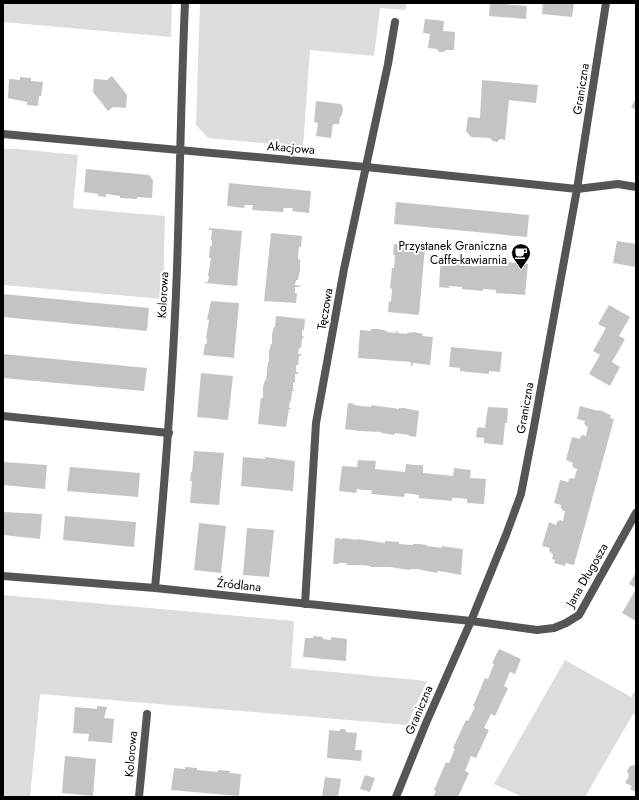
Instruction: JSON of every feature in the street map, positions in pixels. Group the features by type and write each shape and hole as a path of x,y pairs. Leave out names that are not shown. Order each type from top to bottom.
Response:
{"street":[{"name":"Kolorowa","path":"156,588 169,433 177,269 179,150 185,3"},
{"name":"Graniczna","path":"396,797 426,723 471,621 521,494 577,189 606,3"},
{"name":"Tęczowa","path":"304,604 316,424 344,269 388,64 395,22"},
{"name":"Akacjowa","path":"3,134 366,167 577,189 618,184 636,187"},
{"path":"3,416 169,433"},
{"name":"Jana Długosza","path":"471,621 537,630 554,628 566,623 578,615 636,513"},
{"name":"Źródlana","path":"3,576 156,588 471,621"},
{"name":"Kolorowa","path":"139,797 147,714"}],"shaded area":[{"path":"3,3 172,3 171,37 3,22"},
{"path":"200,3 406,3 406,10 380,8 374,56 310,50 303,147 208,138 196,125"},
{"path":"3,149 78,155 73,208 165,216 163,299 3,285"},
{"path":"3,595 294,621 291,668 427,681 407,725 40,694 30,797 3,797"},
{"path":"565,660 631,697 636,689 636,715 633,714 585,797 523,797 494,784"}],"building":[{"path":"490,3 527,6 526,19 489,16"},
{"path":"543,3 574,3 572,17 542,14"},
{"path":"425,19 444,21 443,31 455,32 454,50 439,52 437,49 428,48 430,34 423,33"},
{"path":"112,76 127,95 126,108 113,107 108,111 93,92 94,79 107,80"},
{"path":"20,77 31,78 31,81 43,82 38,106 27,105 27,102 8,98 9,79 20,80"},
{"path":"482,80 538,85 536,103 509,100 505,140 500,139 497,142 490,138 471,137 466,131 468,117 480,118"},
{"path":"636,98 636,110 631,107"},
{"path":"316,101 341,104 343,109 342,115 340,117 339,124 333,124 331,138 316,136 318,123 314,122"},
{"path":"86,169 149,175 153,180 152,198 120,198 120,196 106,194 106,197 84,192"},
{"path":"229,183 311,191 309,213 292,211 293,208 284,208 283,212 252,210 253,205 245,205 244,208 227,206"},
{"path":"396,202 529,215 527,237 394,224"},
{"path":"209,228 242,231 237,286 205,283 208,282 211,258 209,258 210,246 212,246 212,230 209,230"},
{"path":"271,233 302,236 301,247 299,247 298,254 298,259 300,260 300,270 298,280 296,280 295,285 301,286 295,287 295,293 297,293 296,303 264,301"},
{"path":"617,241 636,244 636,267 613,263"},
{"path":"394,244 425,247 419,315 388,312 389,301 391,302 392,289 390,288 392,268 394,268"},
{"path":"441,256 528,264 525,295 496,293 496,290 483,289 483,291 462,289 462,287 439,287"},
{"path":"3,294 149,308 147,331 3,317"},
{"path":"211,301 239,303 234,357 237,358 203,355 205,344 207,344 206,338 209,320 207,319"},
{"path":"609,305 630,317 619,336 625,339 612,362 620,367 610,386 589,374 600,355 593,351 606,328 598,324"},
{"path":"276,316 305,319 304,330 302,330 302,336 304,338 302,338 301,348 299,348 298,354 301,354 301,356 299,356 298,365 296,365 296,372 298,372 298,374 295,374 293,390 295,391 292,391 289,408 291,409 289,409 286,427 258,424 261,398 263,398 263,387 266,380 269,351 272,344 272,334 275,327"},
{"path":"371,329 379,329 396,333 396,331 398,331 397,333 407,334 414,332 423,334 422,336 433,337 430,365 413,363 411,366 411,362 358,358 360,330 371,331"},
{"path":"451,347 502,352 500,372 489,371 489,374 460,371 460,368 449,367"},
{"path":"3,354 147,368 144,391 3,378"},
{"path":"201,373 233,376 228,420 197,417"},
{"path":"348,403 371,407 371,405 419,411 416,437 395,433 394,435 381,432 345,429"},
{"path":"580,406 605,412 611,415 610,418 614,419 574,565 566,563 565,566 554,563 555,560 552,559 553,554 549,550 550,548 542,546 549,522 556,525 560,520 563,521 565,511 561,508 561,505 554,503 560,480 568,482 569,479 574,479 576,473 577,469 572,465 573,463 566,460 572,437 580,439 583,435 586,436 588,427 584,423 585,421 577,419"},
{"path":"488,407 508,408 503,445 484,443 484,438 476,437 477,429 479,427 485,428"},
{"path":"194,451 224,453 219,505 190,503 192,481 190,481"},
{"path":"243,457 265,459 265,457 295,461 293,491 241,486"},
{"path":"358,460 376,461 375,469 405,472 406,464 423,465 423,473 453,476 454,468 471,470 470,478 486,479 484,504 467,503 467,499 459,498 452,498 452,501 419,498 419,495 405,493 404,497 371,494 372,490 357,489 356,493 339,491 342,466 357,467"},
{"path":"3,462 47,465 45,489 3,485"},
{"path":"70,467 140,473 138,497 67,491"},
{"path":"3,512 42,514 40,539 3,535"},
{"path":"65,516 136,522 134,547 63,540"},
{"path":"199,523 226,526 221,573 194,570"},
{"path":"247,528 274,530 269,577 243,575"},
{"path":"335,538 385,543 385,541 399,542 399,544 420,544 442,548 441,546 463,549 461,575 438,571 437,573 417,569 409,570 390,567 346,565 347,563 333,564"},
{"path":"636,572 636,588 629,584"},
{"path":"636,589 636,621 622,613"},
{"path":"313,636 331,640 331,637 347,639 346,661 303,657 305,638 313,638"},
{"path":"499,649 521,659 515,674 510,672 504,686 508,688 495,716 491,714 484,728 489,730 476,758 471,756 465,771 469,773 458,797 433,797 436,791 434,790 446,762 449,763 455,749 453,748 466,720 468,721 475,707 473,706 485,678 488,679 494,664 492,663"},
{"path":"97,706 107,707 104,718 114,719 112,743 88,741 89,734 73,733 75,707 97,709"},
{"path":"341,729 345,729 346,732 357,733 355,750 362,750 361,761 327,758 329,730 339,731"},
{"path":"65,756 96,759 93,796 62,793"},
{"path":"636,763 636,792 630,789 632,786 625,783 629,776 627,771 630,766 635,765"},
{"path":"185,767 218,772 218,770 230,771 230,773 241,774 239,796 171,790 174,768 185,769"},
{"path":"365,775 375,778 370,792 360,789"},
{"path":"325,777 341,779 338,797 322,796"}],"place":[{"name":"Przystanek Graniczna Caffe-kawiarnia","path":"521,270"}]}
